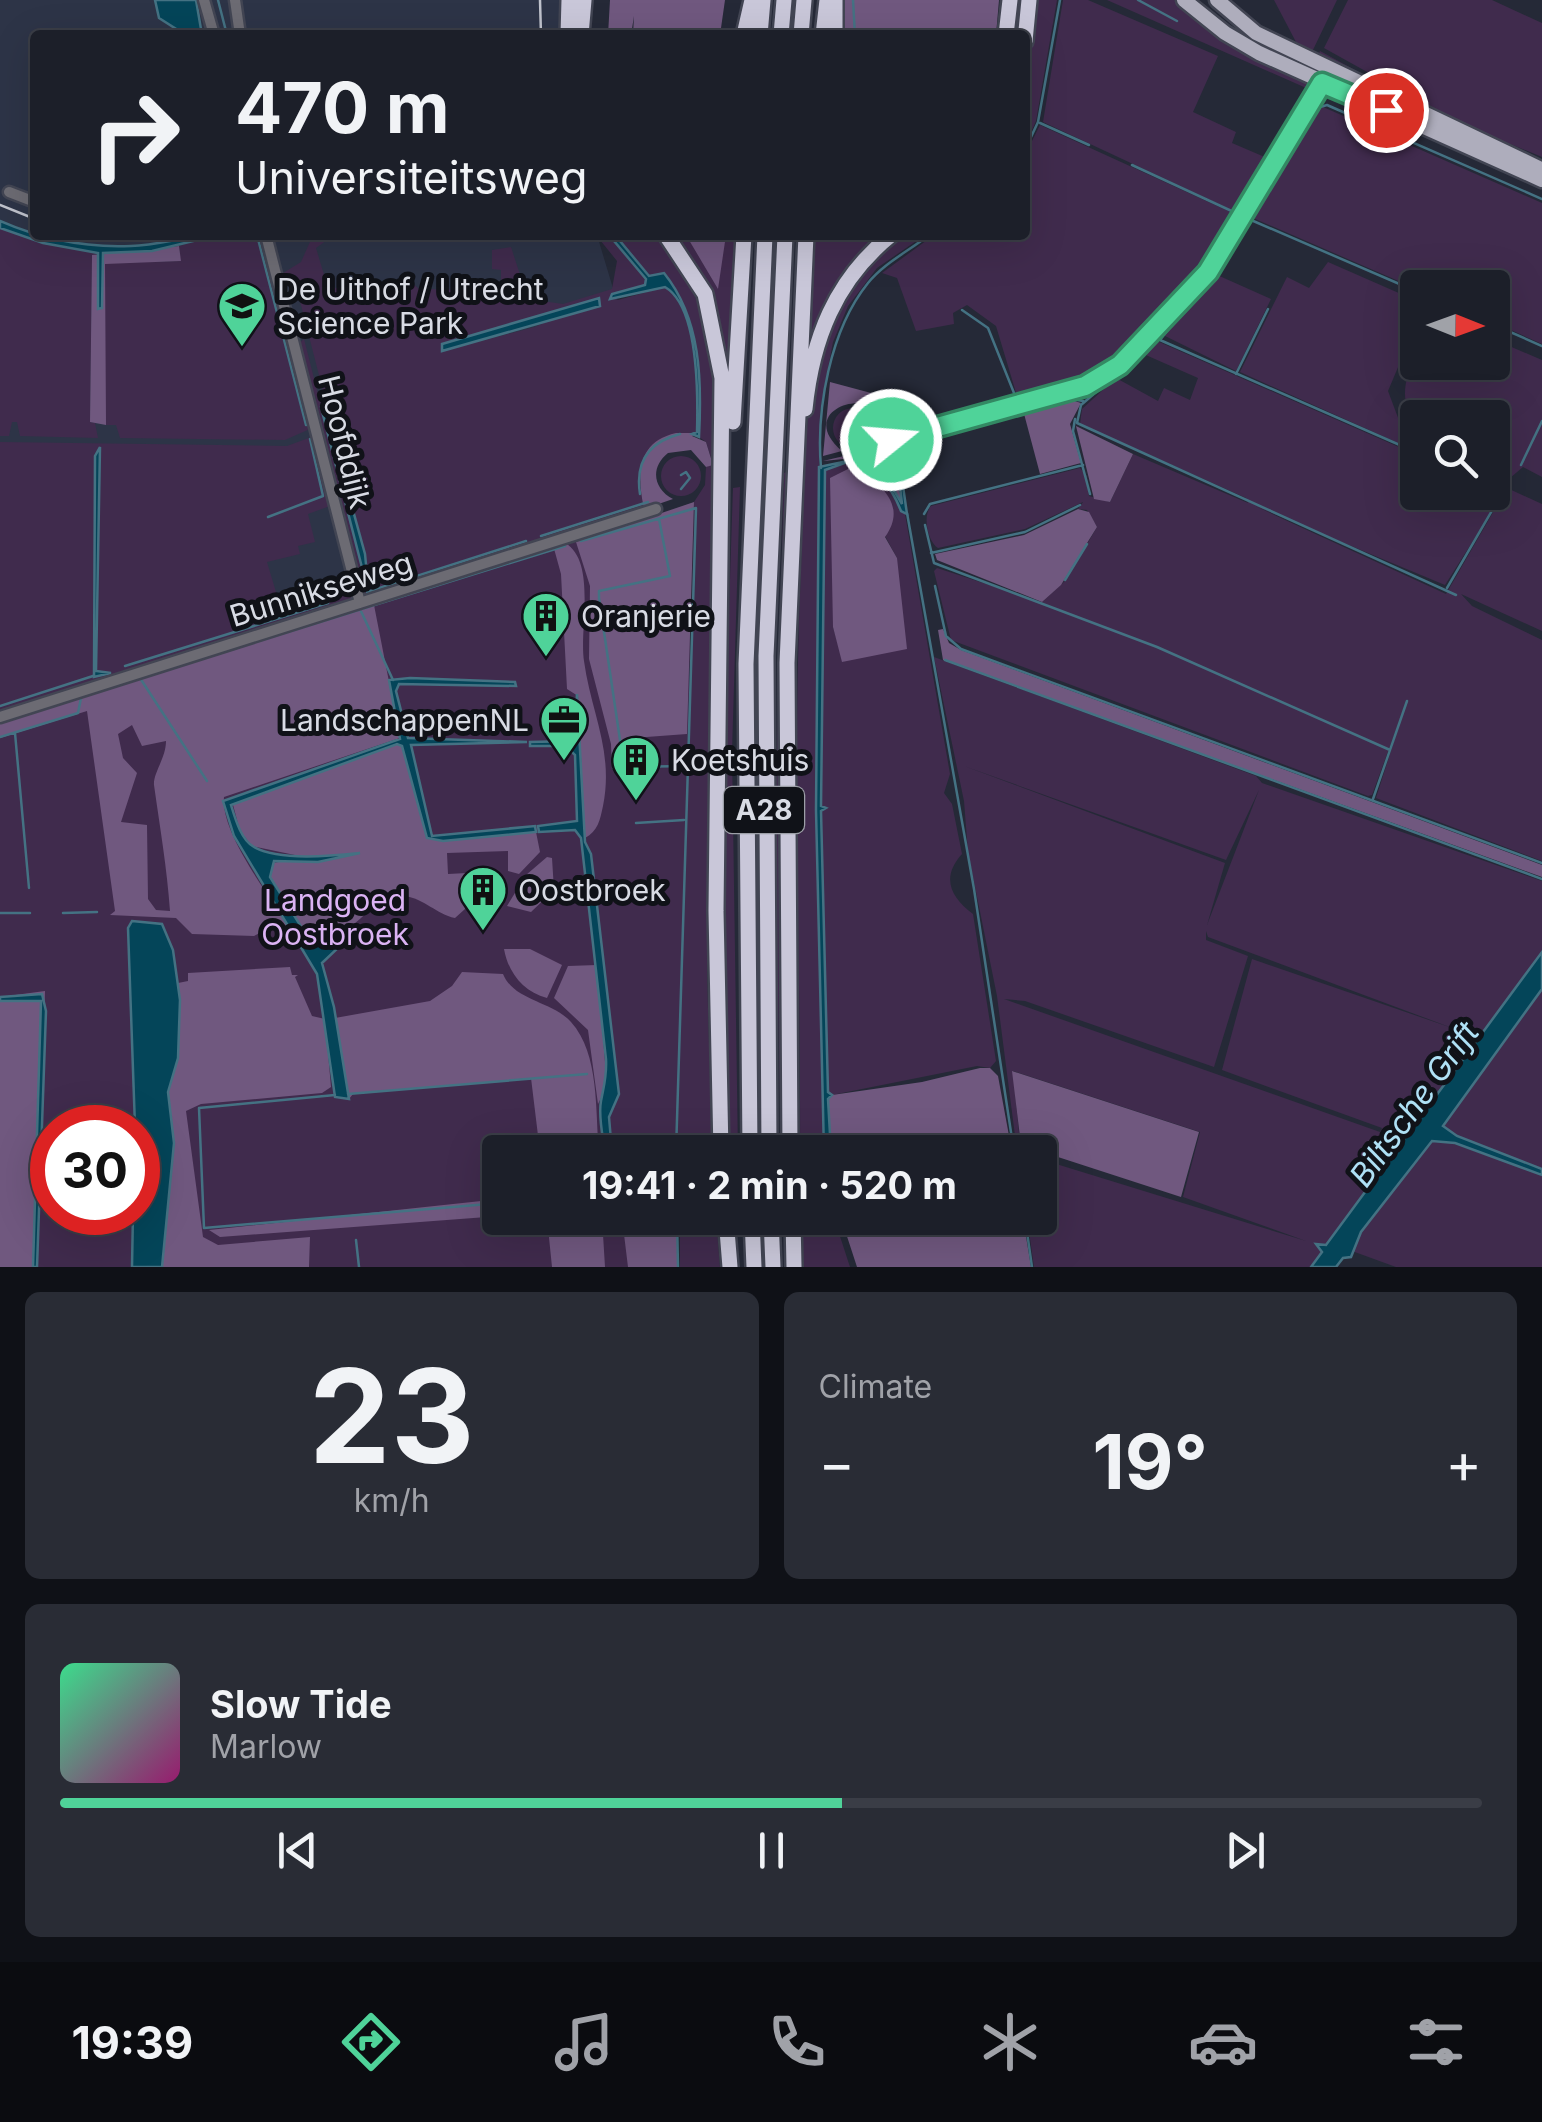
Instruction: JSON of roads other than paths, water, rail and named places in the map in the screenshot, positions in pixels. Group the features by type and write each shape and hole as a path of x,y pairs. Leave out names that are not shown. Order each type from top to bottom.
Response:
{"highway":[{"path":"568,30 569,0"},
{"path":"581,30 584,0"},
{"path":"745,30 752,0"},
{"path":"760,30 763,0"},
{"path":"781,30 784,0"},
{"path":"801,30 804,0"},
{"path":"823,30 826,0"},
{"path":"835,0 835,30"},
{"path":"1007,30 1010,0"},
{"path":"1026,30 1029,0"},
{"name":"A28","path":"669,240 705,294 719,346 724,416 716,911 721,1135"},
{"name":"A28","path":"723,606 744,240"},
{"name":"A28","path":"750,1135 746,664 765,240"},
{"name":"A28","path":"769,1135 766,656 784,240"},
{"name":"A28","path":"790,1135 785,790 790,531 806,240"},
{"name":"A28","path":"790,531 816,341 848,278 886,240"},
{"path":"727,1235 730,1267"},
{"path":"753,1235 754,1267"},
{"path":"772,1235 773,1267"},
{"path":"793,1235 794,1267"}],"main road":[{"path":"1184,0 1233,39 1542,169"},
{"path":"1218,0 1256,33 1326,76 1542,180"}],"street":[{"path":"204,0 213,30"},
{"path":"235,0 239,30"},
{"path":"891,440 1085,386 1120,365 1208,272 1326,76"},
{"path":"9,192 30,200"},
{"name":"Hoofddijk","path":"267,240 360,602"},
{"name":"Bunnikseweg","path":"0,717 656,509"}],"waterway":[{"path":"218,0 226,30"},
{"path":"853,0 855,30"},
{"path":"1030,139 1038,122 1060,0"},
{"path":"1138,0 1177,21"},
{"path":"1302,125 1314,109 1327,105 1542,199"},
{"path":"1246,199 1301,107"},
{"path":"1040,123 1089,145"},
{"path":"1132,165 1238,214"},
{"path":"1254,204 1251,220 1400,284"},
{"path":"1192,282 1224,235"},
{"path":"1218,265 1238,238"},
{"path":"258,240 306,425"},
{"path":"821,468 824,396 844,323 874,276 922,240"},
{"path":"1207,280 1160,340 1400,445"},
{"path":"1236,374 1268,309"},
{"path":"921,424 1016,398 988,328 962,310"},
{"path":"1510,332 1542,346"},
{"path":"1117,374 1081,405 1077,423 1456,595"},
{"path":"1016,398 1089,379"},
{"path":"1061,397 1083,401"},
{"path":"1075,419 1073,431 1090,494"},
{"path":"1521,465 1542,421"},
{"path":"640,494 640,472 646,455 660,442 680,434"},
{"path":"268,517 323,496 310,439"},
{"path":"924,514 930,504 1083,465"},
{"path":"681,475 686,472 690,478 681,489"},
{"path":"541,536 648,502"},
{"path":"931,553 1025,532 1080,505"},
{"path":"581,541 696,508 677,1135"},
{"path":"1447,588 1492,510"},
{"path":"907,513 974,889 1011,1135"},
{"path":"659,519 670,576 599,591 599,598 624,767 687,766"},
{"path":"925,525 934,563 1157,647 1390,750"},
{"path":"367,592 526,541"},
{"path":"1065,580 1087,544"},
{"path":"75,698 565,546"},
{"path":"935,586 946,636 961,649 1542,863"},
{"path":"125,666 328,603"},
{"path":"360,609 393,680"},
{"path":"945,660 1542,879"},
{"path":"0,706 93,676"},
{"path":"140,678 207,781"},
{"path":"0,737 78,713 81,698"},
{"path":"1373,799 1407,701"},
{"path":"15,733 29,888"},
{"path":"636,823 684,820"},
{"path":"63,913 97,912"},
{"path":"0,913 30,913"},
{"path":"348,1094 587,1074"},
{"path":"335,1095 199,1108 204,1228 482,1205"},
{"path":"677,1235 678,1267"},
{"path":"1027,1235 1032,1267"},
{"path":"356,1240 359,1267"}],"tram line":[{"path":"540,0 541,30"},
{"path":"0,205 30,217"}],"place":[{"name":"De Uithof / Utrecht Science Park","path":"242,348"},
{"name":"Oranjerie","path":"546,658"},
{"name":"LandschappenNL","path":"564,762"},
{"name":"Koetshuis","path":"636,802"},
{"name":"Oostbroek","path":"483,932"}],"park label":[{"name":"Landgoed Oostbroek","path":"335,917"}],"water label":[{"name":"Biltsche Grift","path":"1414,1104"}]}
